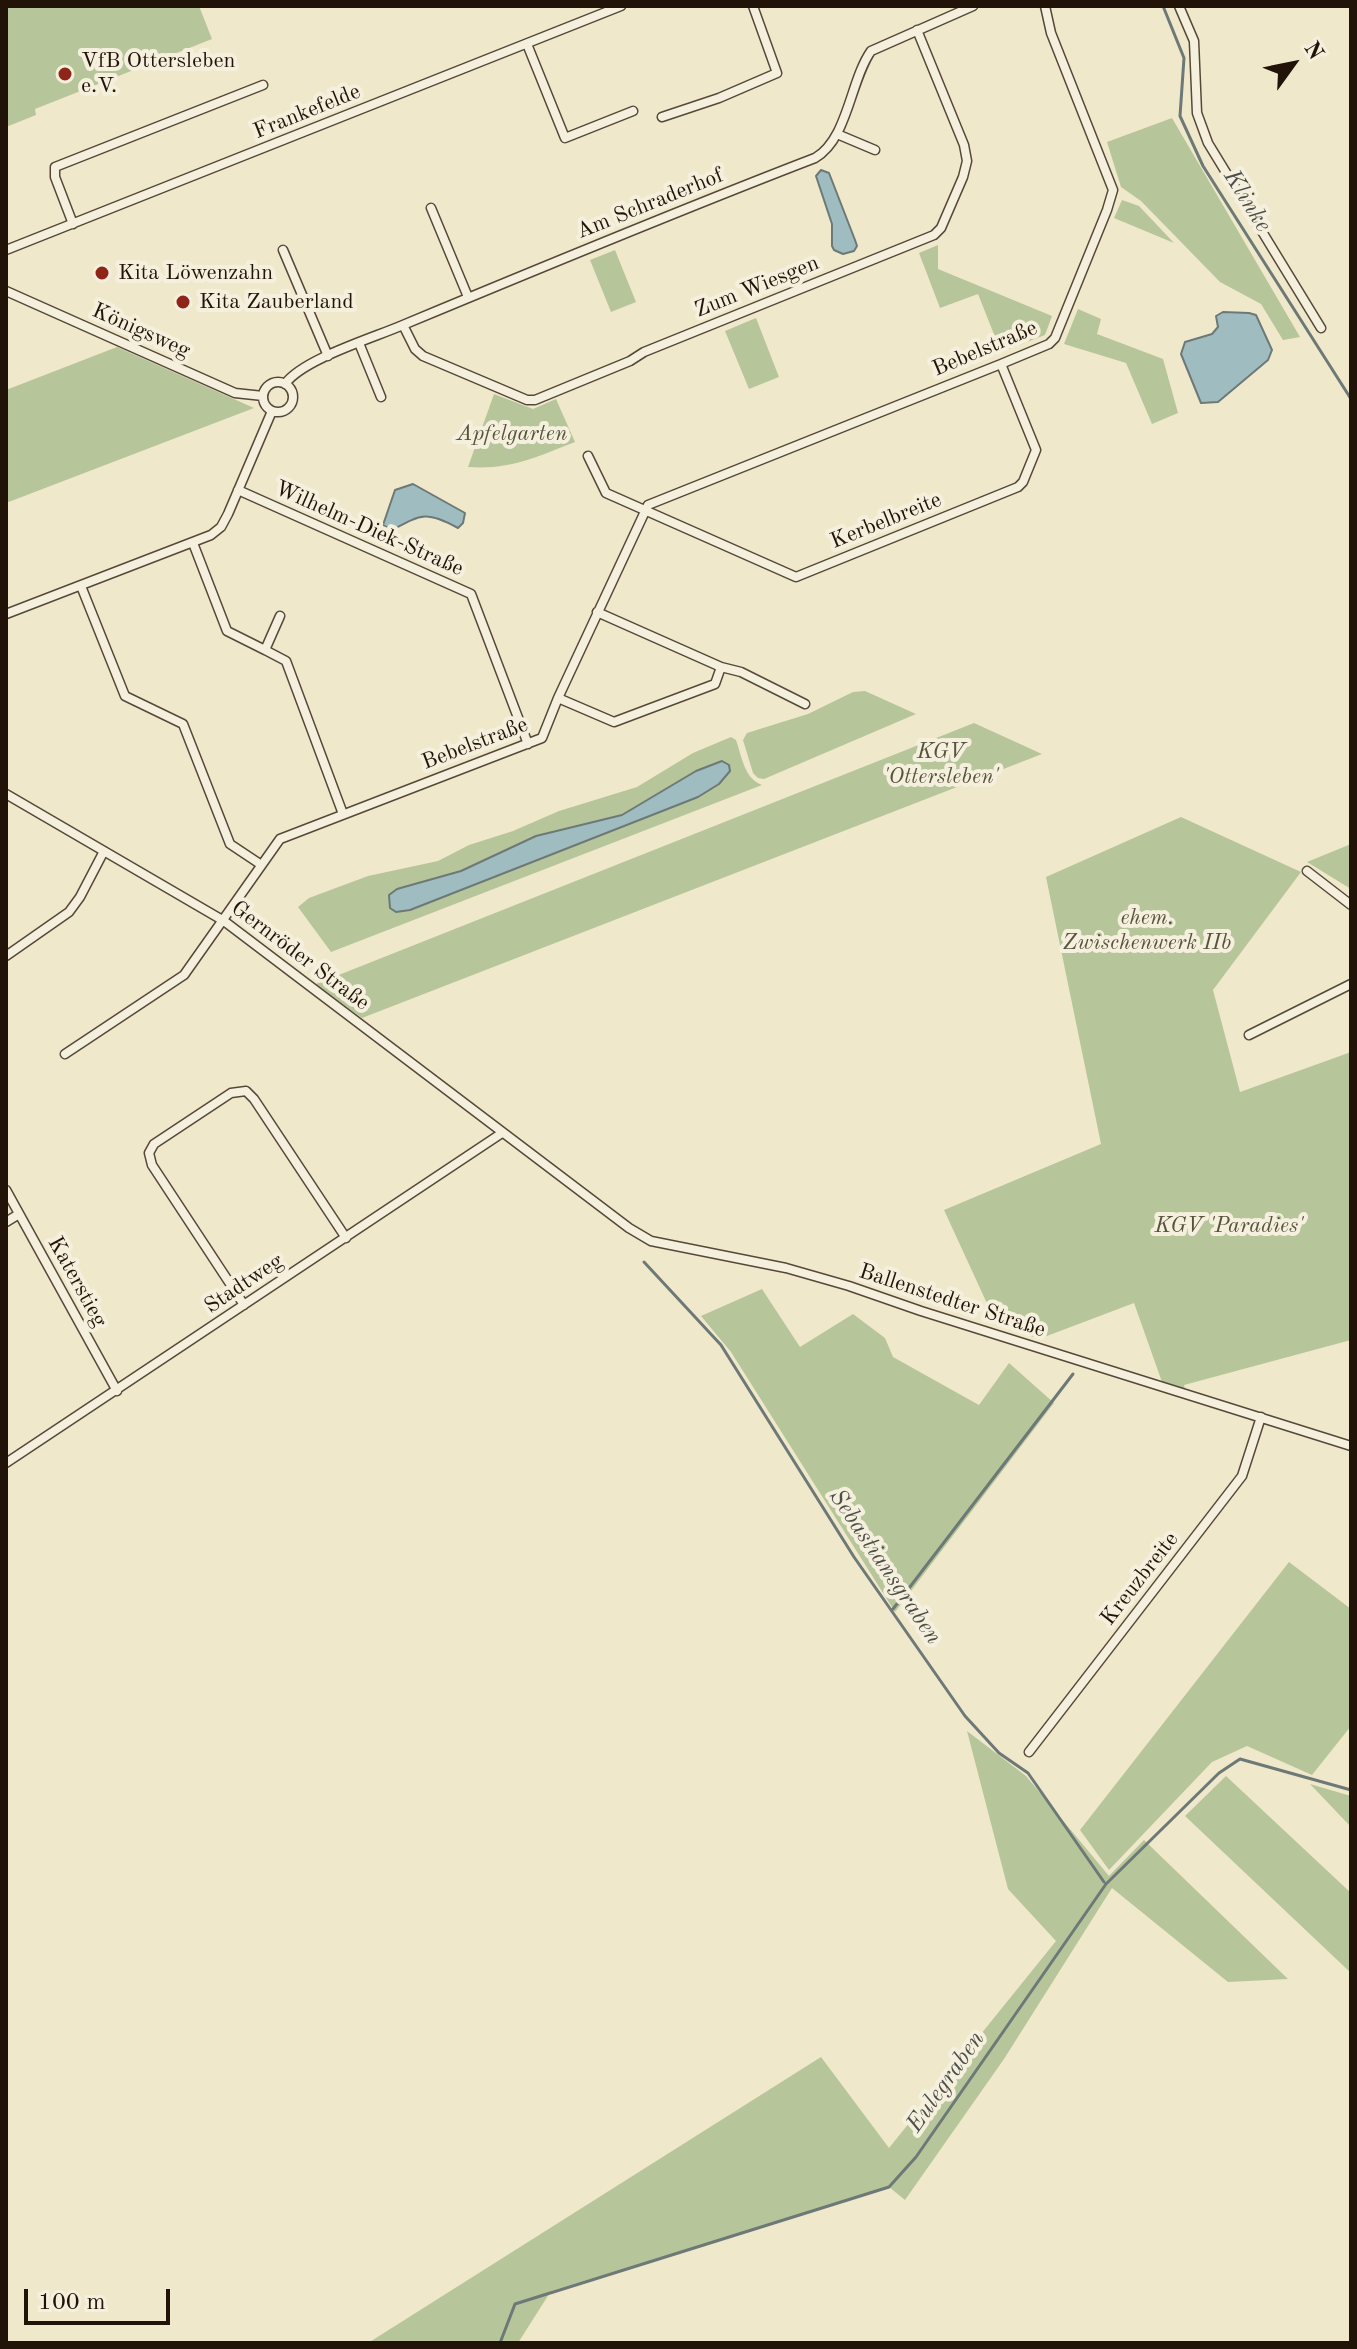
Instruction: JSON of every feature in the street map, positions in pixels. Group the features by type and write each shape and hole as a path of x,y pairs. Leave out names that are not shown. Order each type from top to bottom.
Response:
{"street":[{"name":"Frankefelde","path":"6,250 621,6"},
{"path":"662,117 719,98 777,73 753,6"},
{"name":"Am Schraderhof","path":"263,396 268,386 285,384 292,374 328,356 815,158 827,151 837,134 871,51 973,6"},
{"name":"Bebelstraße","path":"65,1054 184,975 280,839 542,738 648,505 1001,364 1049,344 1055,338 1113,190 1051,33 1045,6"},
{"path":"1179,6 1194,41 1197,113 1208,143 1321,328"},
{"name":"Zum Wiesgen","path":"403,325 407,338 423,356 527,400 535,400 630,361 644,352 934,235 941,228 967,161 964,145 917,30"},
{"path":"527,44 565,138 633,111"},
{"path":"73,224 55,177 55,167 263,85"},
{"path":"837,134 875,150"},
{"path":"431,208 468,297"},
{"path":"283,250 328,356"},
{"name":"Königsweg","path":"6,291 235,393 263,396"},
{"path":"359,343 381,397"},
{"name":"Kerbelbreite","path":"645,510 796,577 909,532 1018,487 1023,482 1036,450 1001,364"},
{"path":"263,396 266,406 272,411 283,412 291,404 292,393 285,384"},
{"path":"6,614 211,535 221,527 272,411"},
{"path":"588,456 606,493 645,510"},
{"name":"Wilhelm-Diek-Straße","path":"238,490 471,594 528,744"},
{"path":"193,543 227,631 286,661 343,814"},
{"path":"81,586 125,696 183,724 229,842 260,864"},
{"path":"597,612 721,667 741,672 805,704"},
{"path":"265,650 280,616"},
{"path":"558,698 614,722 715,684 721,667"},
{"name":"Gernröder Straße","path":"6,794 224,921 556,1172"},
{"path":"6,956 73,908 104,851"},
{"path":"1307,871 1351,905"},
{"path":"1249,1035 1351,984"},
{"path":"244,1305 152,1165 149,1153 154,1144 231,1093 246,1091 254,1099 346,1238"},
{"name":"Stadtweg","path":"6,1463 502,1133"},
{"name":"Ballenstedter Straße","path":"556,1172 629,1228 651,1241 786,1268 849,1286 1351,1446"},
{"name":"Katerstieg","path":"6,1190 117,1391"},
{"path":"6,1222 19,1214"},
{"name":"Kreuzbreite","path":"1029,1752 1242,1476 1261,1417"}],"green space":[{"name":"VfB Ottersleben e.V.","path":"6,6 199,6 212,39 35,109 36,115 6,127"},
{"path":"1172,118 1300,337 1283,340 1261,304 1220,282 1141,201 1121,187 1107,142"},
{"path":"1122,200 1139,206 1174,243 1114,218"},
{"path":"938,245 938,269 1052,316 1045,335 1001,352 978,294 940,308 919,253"},
{"path":"615,250 636,302 611,312 590,260"},
{"path":"1078,309 1101,319 1097,334 1163,359 1178,413 1152,424 1126,363 1064,344"},
{"path":"756,318 779,377 749,389 725,331"},
{"path":"117,347 254,408 6,503 6,390"},
{"name":"Apfelgarten","path":"494,394 533,409 556,399 575,442 510,464 468,467"},
{"path":"865,691 916,714 764,779 753,773 743,740 747,733 808,714 853,692"},
{"name":"KGV 'Ottersleben'","path":"974,723 1042,754 362,1018 316,984"},
{"path":"731,737 736,740 747,772 762,785 331,952 298,907 309,898 368,876 438,861 469,845 513,831 559,811 637,787 693,753"},
{"name":"KGV 'Paradies'","path":"1181,817 1301,872 1213,990 1240,1092 1351,1052 1351,1340 1184,1385 1185,1389 1162,1382 1134,1303 1039,1339 996,1323 944,1210 1101,1144 1046,877"},
{"path":"1351,844 1351,889 1307,862"},
{"path":"762,1289 800,1347 853,1314 885,1338 893,1357 979,1405 1009,1363 1054,1403 895,1612 731,1352 701,1316"},
{"path":"1289,1562 1351,1609 1351,1726 1312,1775 1247,1746 1212,1762 1109,1870 1080,1830"},
{"path":"967,1731 1026,1776 1109,1876 1144,1840 1288,1979 1228,1982 1112,1888 1004,2059 905,2200 889,2187 551,2291 518,2343 368,2343 821,2057 889,2148 1056,1941 1008,1889"},
{"path":"1226,1776 1351,1893 1351,1973 1185,1816"},
{"path":"1310,1784 1351,1796 1351,1827"}],"water":[{"path":"821,170 829,173 857,246 854,251 843,254 832,246 832,224 816,176"},
{"path":"1223,312 1256,315 1272,350 1268,360 1218,402 1201,403 1181,354 1185,342 1212,334 1218,327 1216,316"},
{"path":"413,484 465,513 463,523 458,528 438,519 424,517 392,530 383,525 395,490"},
{"path":"722,761 729,765 730,771 719,784 698,797 410,910 396,912 390,908 389,895 397,889 461,871 536,836 622,815 696,771"}],"waterway":[{"name":"Klinke","path":"1163,6 1184,58 1180,116 1203,166 1351,399"},
{"name":"Sebastiansgraben","path":"644,1262 721,1345 854,1557 965,1716 999,1753 1028,1773 1104,1882"},
{"path":"893,1609 1073,1374"},
{"name":"Eulegraben","path":"500,2343 515,2304 889,2187 916,2157 1106,1884 1219,1773 1240,1759 1351,1790"}],"place":[{"name":"VfB Ottersleben e.V.","path":"65,74"},
{"name":"Kita Löwenzahn","path":"102,273"},
{"name":"Kita Zauberland","path":"183,302"}],"park label":[{"name":"ehem. Zwischenwerk IIb","path":"1147,930"}]}
